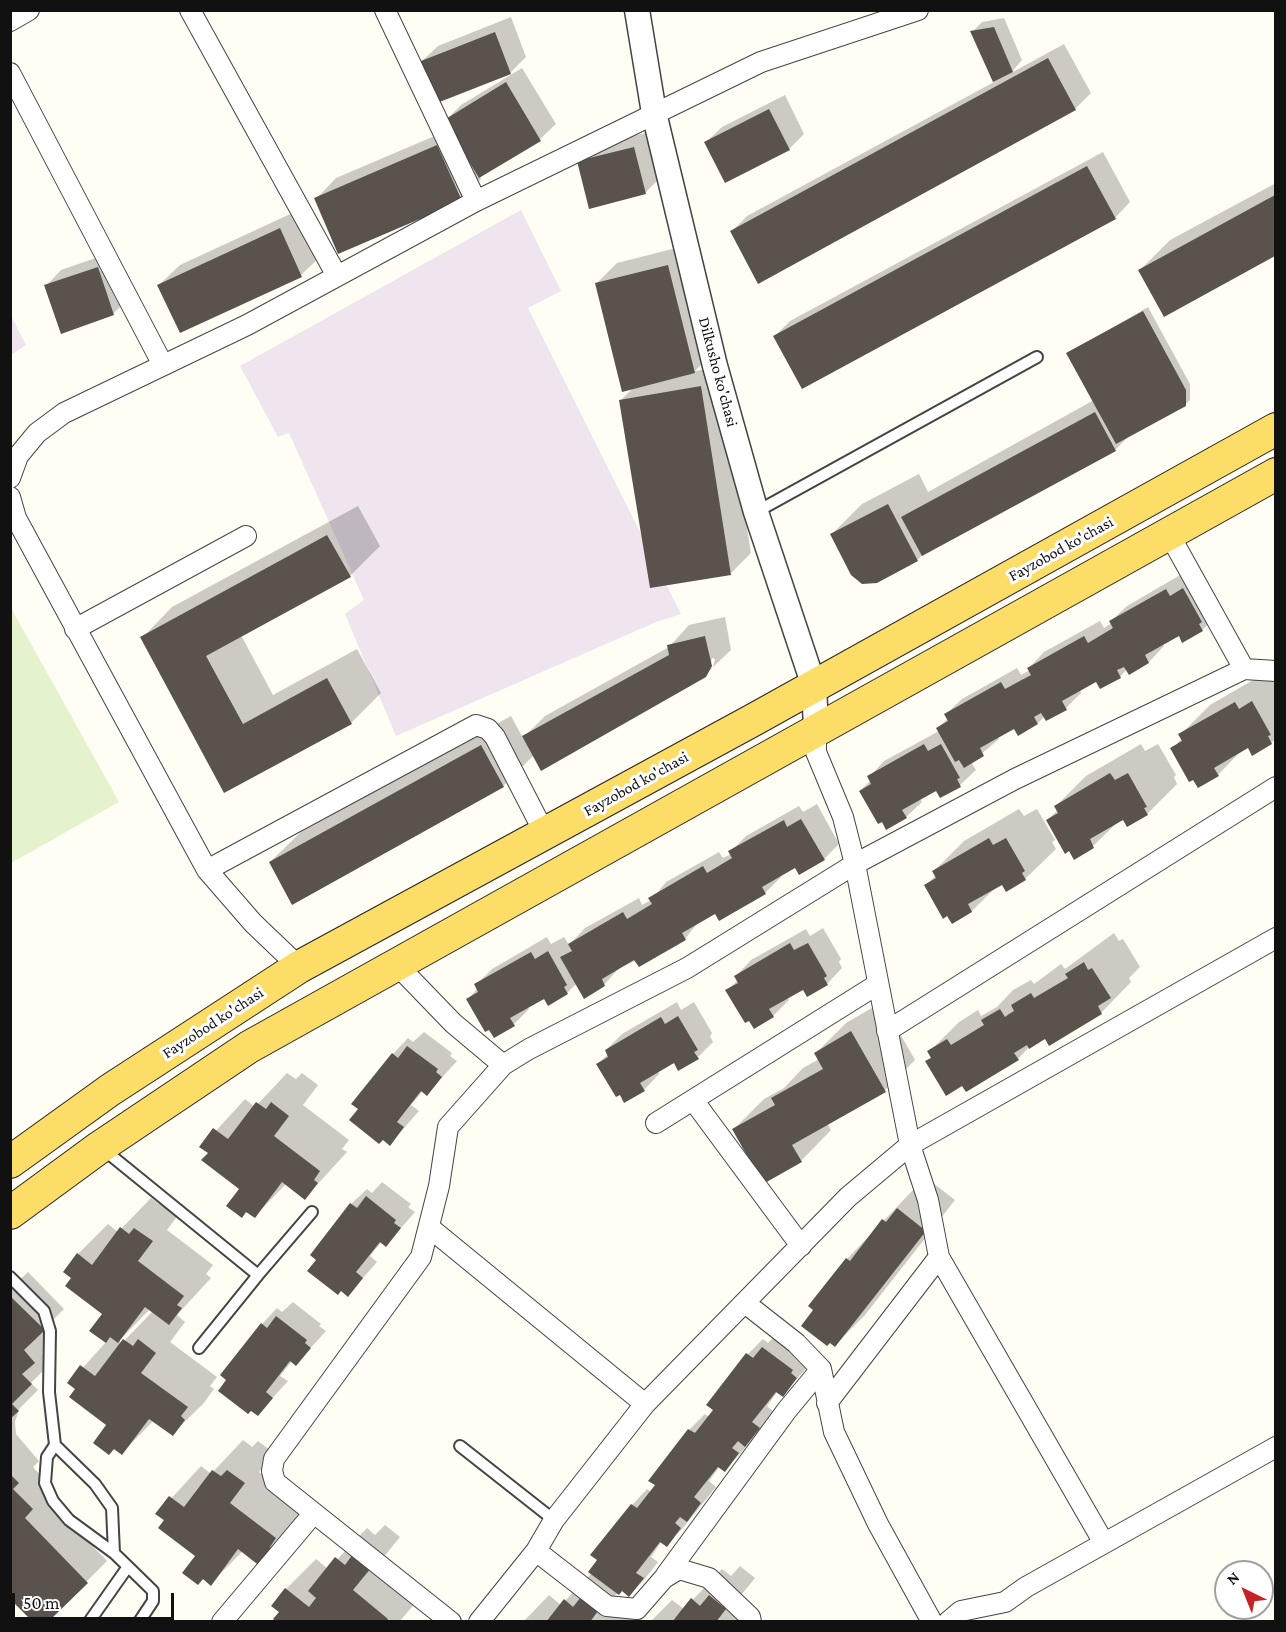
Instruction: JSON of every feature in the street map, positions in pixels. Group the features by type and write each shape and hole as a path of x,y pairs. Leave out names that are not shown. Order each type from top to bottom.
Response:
{"main road":[{"name":"Fayzobod ko'chasi","path":"10,1162 110,1090 299,967 814,687 1275,429"},
{"path":"10,1213 100,1147 249,1047 816,728 1275,474"}],"street":[{"path":"10,21 29,10"},
{"path":"190,10 337,276"},
{"path":"385,10 477,201"},
{"name":"Dilkusho ko'chasi","path":"638,10 654,113 715,366 756,512 814,687 816,728"},
{"path":"10,478 14,456 49,422 247,325 477,201 761,62 918,10"},
{"path":"10,73 163,365"},
{"path":"10,497 16,518 207,870 252,923 299,967"},
{"path":"1169,534 1244,669"},
{"path":"75,629 246,536"},
{"path":"451,1622 275,1482 272,1471 274,1459 421,1257 430,1228 448,1127 503,1065 529,1049 687,968 855,864 1015,779 1244,669 1275,671"},
{"path":"207,870 476,725 488,729 495,737 545,834"},
{"path":"816,728 816,752 843,817 855,864 910,1145 928,1200 939,1257 1104,1543"},
{"path":"887,1031 1275,787"},
{"path":"479,1622 536,1551 554,1520 645,1404 848,1197 910,1145 1275,938"},
{"path":"397,965 453,1023 503,1065"},
{"path":"656,1123 878,984"},
{"path":"693,1100 801,1246"},
{"path":"430,1228 645,1404"},
{"path":"827,1403 939,1257"},
{"path":"746,1303 796,1343 821,1369 834,1432 878,1524 932,1622"},
{"path":"536,1551 607,1606 637,1609 664,1578 787,1410 821,1369"},
{"path":"948,1622 961,1611 1006,1612 1026,1587 1275,1447"},
{"path":"222,1622 313,1514"},
{"path":"664,1578 679,1569 709,1578 750,1617 751,1622"}],"lane":[{"path":"756,512 1037,357"},
{"path":"100,1147 258,1275"},
{"path":"199,1348 312,1212"},
{"path":"10,1276 44,1311 50,1331 49,1392 55,1444 48,1457 45,1483 53,1501 69,1520 114,1553 127,1568 148,1583 153,1591 153,1601 139,1622"},
{"path":"55,1444 95,1484 112,1508 114,1553"},
{"path":"460,1446 554,1520"},
{"path":"89,1622 127,1568"}],"shaded area":[{"path":"521,210 561,291 528,308 681,614 656,622 396,736 345,614 364,600 289,433 278,437 240,366"},
{"path":"11,316 26,345 10,355"}],"green space":[{"path":"11,608 119,802 10,863"}],"building":[{"path":"994,27 1013,72 993,82 970,31"},
{"path":"495,32 511,74 437,103 421,61"},
{"path":"1048,58 1076,110 758,284 730,231"},
{"path":"506,82 541,141 479,178 444,120"},
{"path":"769,109 790,150 725,183 704,142"},
{"path":"437,145 462,201 338,254 314,198"},
{"path":"634,147 646,194 589,209 577,161"},
{"path":"1087,166 1116,219 802,389 773,336"},
{"path":"1275,195 1275,256 1164,317 1138,270"},
{"path":"280,228 302,277 180,333 157,285"},
{"path":"668,265 695,373 622,392 595,283"},
{"path":"98,267 114,315 61,334 44,285"},
{"path":"1143,311 1186,390 1186,406 1116,444 1066,353"},
{"path":"701,386 731,575 650,588 619,400"},
{"path":"1095,412 1116,451 922,556 901,517"},
{"path":"888,504 918,561 877,583 862,584 851,575 830,534"},
{"path":"327,535 351,577 206,656 243,724 327,678 352,724 224,793 140,637"},
{"path":"1183,588 1202,622 1199,624 1203,631 1182,643 1179,636 1145,655 1149,663 1129,675 1124,667 1117,670 1121,678 1100,689 1096,682 1062,701 1067,710 1046,721 1041,713 1034,717 1038,724 1018,736 1014,729 980,748 984,756 964,768 959,760 955,762 936,728 948,721 944,714 1001,682 1005,689 1031,675 1027,668 1084,636 1088,643 1113,628 1109,621 1166,589 1170,596"},
{"path":"705,636 712,666 706,677 541,771 522,736 669,655 667,645"},
{"path":"1252,701 1271,735 1268,736 1272,744 1252,756 1248,748 1214,768 1219,776 1198,788 1193,780 1189,782 1170,748 1182,741 1178,734 1235,702 1239,709"},
{"path":"924,744 928,751 941,744 960,778 957,779 961,787 940,798 936,791 902,810 907,818 886,830 882,822 878,824 859,791 871,784 867,776"},
{"path":"481,745 504,787 292,905 269,862"},
{"path":"1110,773 1115,780 1128,773 1147,807 1144,808 1148,815 1127,827 1123,820 1090,839 1094,848 1074,860 1069,851 1065,854 1046,820 1058,813 1054,806"},
{"path":"801,819 825,860 799,875 795,868 762,887 766,894 719,921 715,914 682,933 686,940 639,967 634,960 602,979 605,986 584,999 560,957 572,951 568,944 623,912 627,919 652,904 648,898 703,866 707,873 732,858 728,851 784,820 787,827"},
{"path":"989,838 993,845 1006,838 1025,871 1022,873 1026,880 1006,892 1002,885 968,904 972,912 952,924 947,916 943,919 924,885 936,878 932,871"},
{"path":"790,943 794,950 808,943 827,976 824,978 828,985 807,997 803,990 769,1009 774,1017 754,1029 749,1021 745,1023 725,990 738,983 734,976"},
{"path":"548,951 567,985 564,987 568,994 548,1006 544,999 510,1018 515,1026 494,1038 489,1030 485,1032 466,999 478,992 474,984 531,952 535,959"},
{"path":"1084,962 1088,970 1092,968 1111,998 1098,1006 1102,1014 1049,1046 1045,1039 1029,1049 1027,1045 1014,1053 1019,1060 966,1092 962,1086 946,1096 925,1061 931,1058 927,1051 947,1039 951,1045 984,1025 981,1020 1000,1009 1005,1017 1014,1011 1011,1005 1031,993 1034,998 1068,978 1065,974"},
{"path":"678,1016 698,1050 694,1052 699,1059 678,1071 674,1063 640,1083 645,1091 624,1103 620,1095 616,1097 596,1064 608,1057 605,1050 661,1017 665,1024"},
{"path":"851,1031 886,1092 792,1145 802,1162 763,1184 732,1129 775,1105 771,1098 823,1069 814,1053"},
{"path":"407,1046 438,1069 436,1072 442,1077 427,1096 421,1091 397,1122 404,1127 390,1146 383,1140 379,1144 349,1120 358,1109 351,1104 392,1053 398,1058"},
{"path":"256,1102 266,1109 271,1102 289,1116 274,1136 320,1171 314,1180 318,1183 305,1200 282,1182 255,1218 246,1212 242,1218 226,1206 239,1189 201,1160 208,1153 199,1147 213,1128 228,1139"},
{"path":"366,1196 396,1220 394,1223 401,1228 386,1247 380,1242 356,1272 363,1278 348,1297 341,1291 338,1295 307,1271 316,1260 310,1255 350,1203 357,1208"},
{"path":"897,1208 926,1231 835,1347 830,1343 827,1346 801,1326 813,1310 808,1306 846,1258 850,1261 882,1219 886,1222"},
{"path":"120,1227 129,1234 134,1228 153,1241 138,1261 184,1296 177,1305 182,1308 169,1325 145,1307 118,1343 110,1337 106,1343 89,1331 102,1314 65,1286 71,1278 63,1272 77,1253 92,1265"},
{"path":"10,1296 45,1330 24,1350 35,1363 22,1374 32,1384 12,1404 19,1411 10,1419"},
{"path":"276,1316 307,1340 305,1343 311,1348 296,1366 290,1361 266,1392 273,1398 258,1416 251,1411 248,1414 218,1391 226,1380 220,1375 261,1323 267,1328"},
{"path":"123,1339 133,1346 138,1339 156,1353 141,1373 188,1407 181,1416 185,1420 173,1436 149,1419 122,1455 114,1449 109,1455 93,1443 106,1425 69,1397 75,1389 67,1383 80,1365 95,1376"},
{"path":"762,1347 793,1370 791,1373 797,1378 783,1397 776,1392 752,1422 760,1428 745,1447 738,1441 732,1448 739,1453 725,1472 718,1467 694,1497 701,1503 687,1522 680,1517 675,1523 681,1528 667,1547 660,1542 636,1573 644,1578 629,1597 622,1591 619,1595 588,1572 597,1560 590,1555 631,1504 637,1508 655,1485 648,1481 688,1429 695,1433 713,1410 706,1405 746,1353 753,1358"},
{"path":"212,1470 221,1476 227,1470 245,1483 230,1503 276,1538 270,1547 274,1550 261,1567 238,1549 211,1586 203,1579 198,1585 182,1573 195,1556 158,1528 164,1520 155,1514 169,1496 184,1507"},
{"path":"10,1474 19,1483 13,1489 33,1509 25,1518 88,1583 48,1622 33,1622 10,1599"},
{"path":"353,1554 371,1568 353,1590 388,1619 387,1622 276,1622 273,1619 279,1612 271,1606 285,1588 309,1607 316,1598 308,1591 335,1557 345,1565"},
{"path":"709,1595 726,1609 716,1622 672,1622 691,1598 700,1606"},
{"path":"581,1597 598,1611 590,1622 546,1622 564,1599 573,1607"}]}
